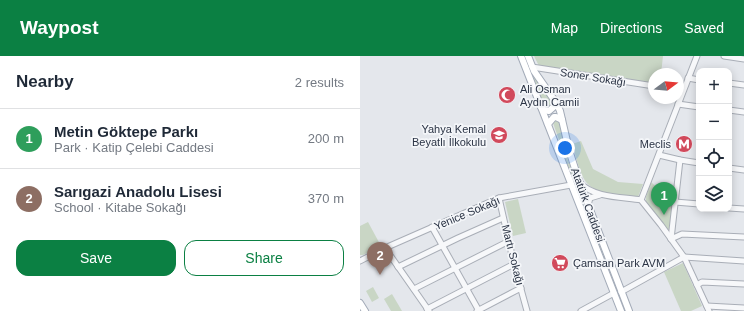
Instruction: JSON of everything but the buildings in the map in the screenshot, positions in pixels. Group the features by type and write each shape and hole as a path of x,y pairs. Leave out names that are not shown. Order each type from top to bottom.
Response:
{"main road":[{"name":"Atatürk Caddesi","path":"521,56 621,311"},
{"name":"Atatürk Caddesi","path":"528,56 532,67 557,104 578,181 629,311"},
{"path":"542,107 544,110 549,111 557,104"},
{"path":"548,124 554,117 562,120"},
{"path":"360,303 365,311"}],"street":[{"path":"684,84 697,56"},
{"path":"724,56 744,59"},
{"name":"Soner Sokağı","path":"532,67 648,85"},
{"path":"688,78 696,79"},
{"path":"732,83 744,85"},
{"path":"642,200 678,104 696,107"},
{"path":"732,110 744,112"},
{"path":"659,155 696,163"},
{"path":"671,239 680,160"},
{"path":"732,168 744,170"},
{"path":"578,181 588,189 602,194 642,200 684,257 708,308 744,308"},
{"name":"Yenice Sokağı","path":"360,260 499,198 571,184"},
{"path":"588,206 590,198 602,194"},
{"name":"Martı Sokağı","path":"499,198 514,264 527,311"},
{"path":"675,202 696,204"},
{"path":"732,208 744,209"},
{"path":"398,267 503,218"},
{"path":"432,227 478,311 521,288"},
{"path":"671,239 682,234 744,237"},
{"path":"414,290 509,241"},
{"path":"385,248 428,310 514,264"},
{"path":"360,257 367,257"},
{"path":"621,292 684,257 744,261"},
{"path":"697,285 702,282 744,284"},
{"path":"581,311 614,293"}],"green space":[{"path":"525,56 527,56 534,73 552,103 552,106 549,109 545,108"},
{"path":"534,56 663,56 662,68 648,68 648,83 539,66"},
{"path":"556,119 559,121 567,158 580,191 577,191 553,123"},
{"path":"581,141 593,169 618,182 643,184 638,197 606,193 594,189 589,185 583,177 572,144"},
{"path":"651,182 666,196 675,198 671,235 646,204 646,197"},
{"path":"518,199 526,233 513,236 505,202"},
{"path":"581,199 583,199 628,311 625,311"},
{"path":"368,222 381,246 360,255 360,226"},
{"path":"683,263 702,306 691,311 681,311 664,272"},
{"path":"373,287 379,298 372,302 366,291"},
{"path":"392,294 402,311 391,311 384,299"}],"place":[{"name":"Ali Osman Aydın Camii","path":"507,95"},
{"name":"Yahya Kemal Beyatlı İlkokulu","path":"499,135"},
{"name":"Meclis","path":"684,144"},
{"name":"Metin Göktepe Parkı","path":"664,215"},
{"name":"Çamsan Park AVM","path":"560,263"},
{"name":"Sarıgazi Anadolu Lisesi","path":"380,275"}]}
